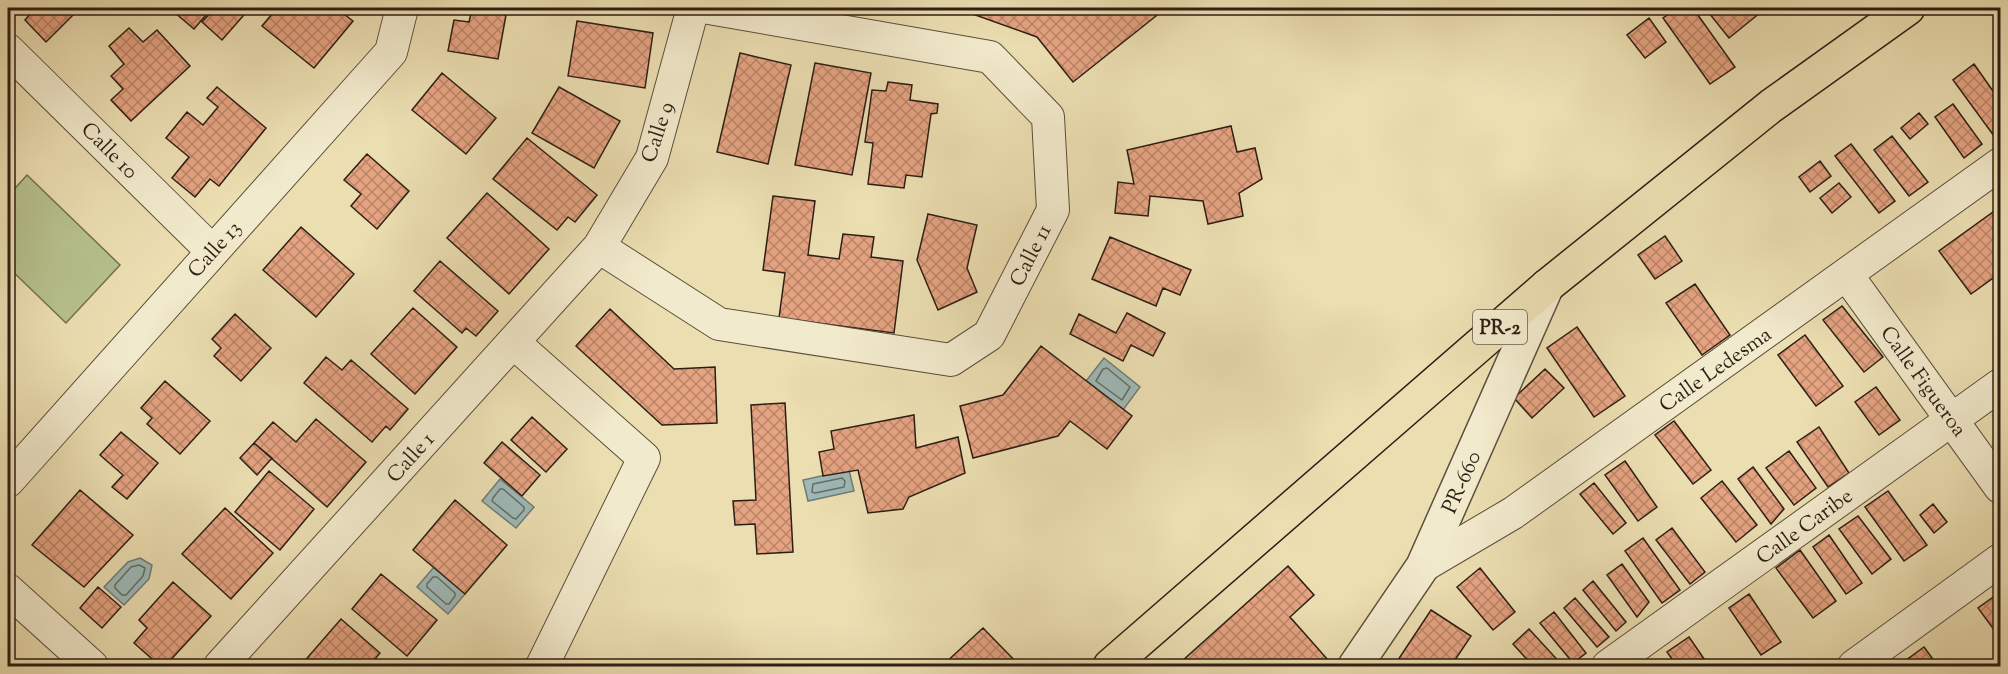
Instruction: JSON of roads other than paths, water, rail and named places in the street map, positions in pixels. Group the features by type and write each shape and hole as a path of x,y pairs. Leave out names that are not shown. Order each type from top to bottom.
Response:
{"main road":[{"name":"PR-2","path":"1110,666 1547,286 1771,106 1908,8"}],"street":[{"name":"Calle 13","path":"8,481 391,52 402,8"},
{"name":"Calle 9","path":"599,248 652,158 693,8"},
{"name":"Calle 11","path":"599,248 719,324 951,360 989,335 1053,210 1048,117 990,57 709,8"},
{"name":"Calle 10","path":"8,50 212,251"},
{"name":"Calle Ledesma","path":"1423,566 1513,513 2001,164"},
{"name":"Calle 1","path":"220,666 599,248"},
{"name":"Calle Figueroa","path":"1847,275 2001,487"},
{"name":"PR-660","path":"1355,666 1423,566 1547,286"},
{"path":"513,342 644,458 542,666"},
{"name":"Calle Caribe","path":"1608,666 2001,385"},
{"path":"1854,666 2001,560"},
{"path":"8,590 92,666"}],"water":[{"path":"1104,358 1140,387 1123,410 1086,381"},
{"path":"849,470 854,491 808,501 803,480"},
{"path":"500,479 534,507 516,528 482,501"},
{"path":"140,558 152,565 149,579 124,605 104,587 128,562"},
{"path":"434,567 465,594 448,614 417,587"}]}
